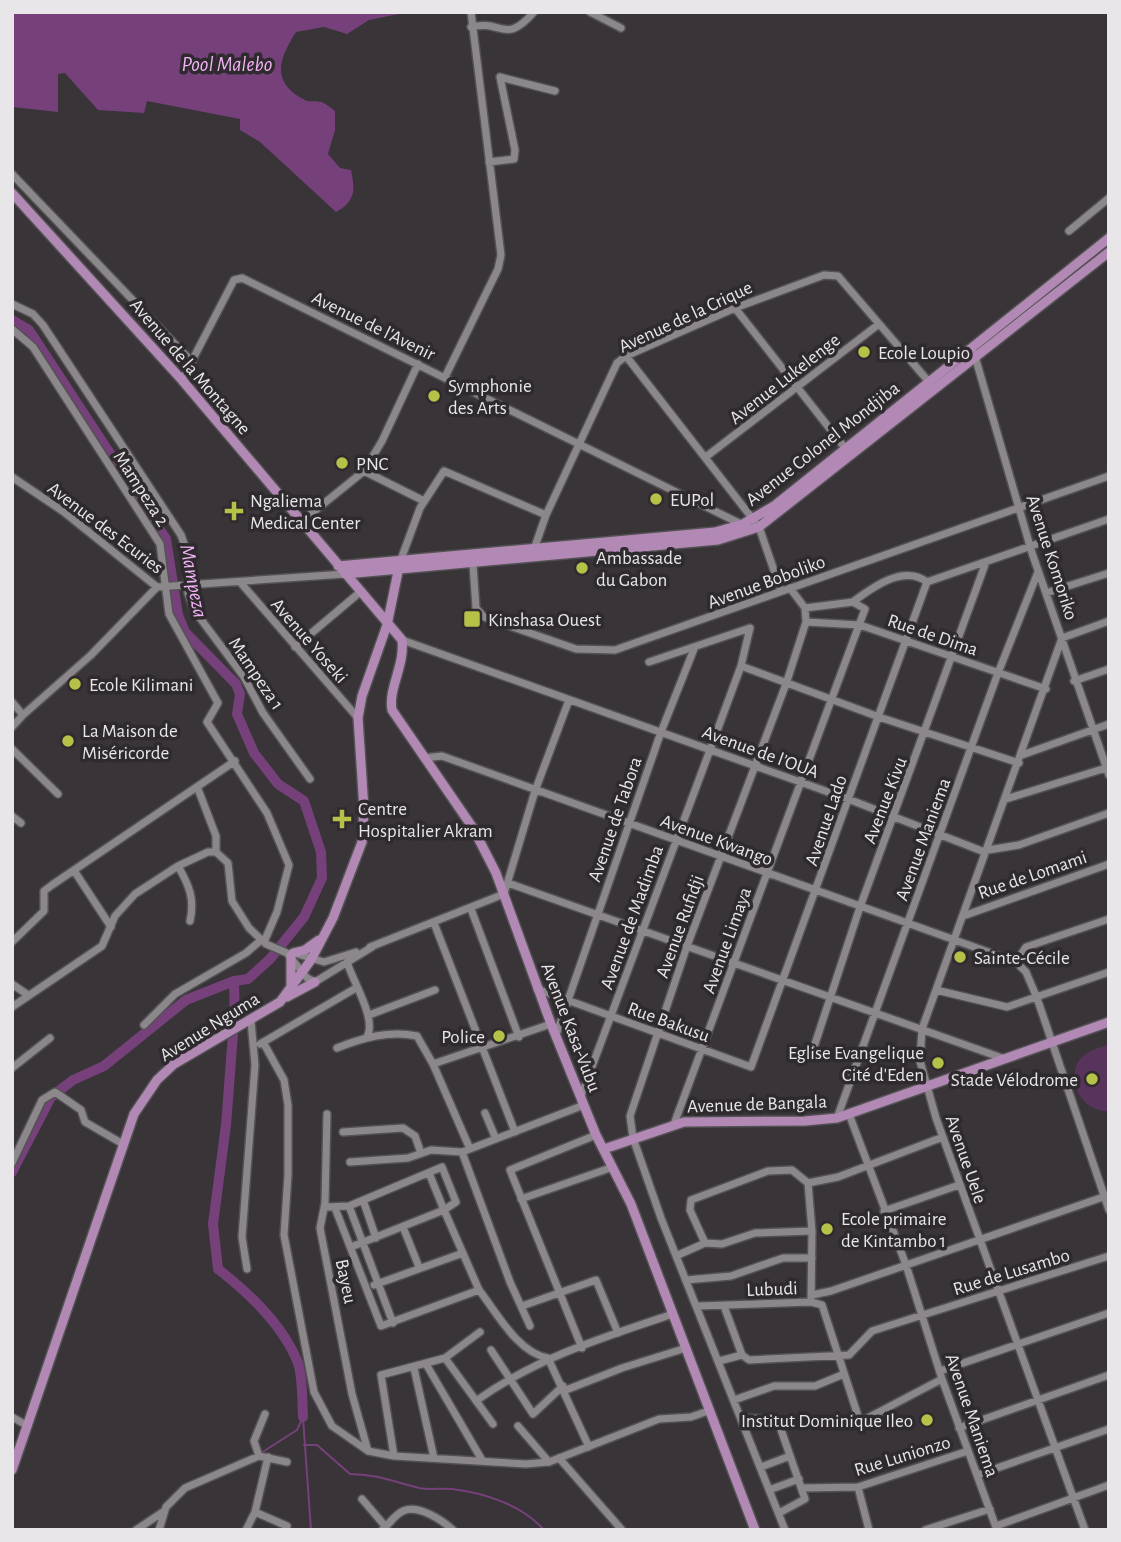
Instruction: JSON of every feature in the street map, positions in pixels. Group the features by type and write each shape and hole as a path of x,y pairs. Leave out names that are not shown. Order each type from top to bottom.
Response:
{"main road":[{"name":"Avenue de la Montagne","path":"12,194 181,380 342,570"},
{"name":"Avenue Colonel Mondjiba","path":"400,566 472,564 715,531 743,524 755,525 845,449 1109,239"},
{"name":"Avenue Colonel Mondjiba","path":"342,570 718,540 755,525 978,358 1109,252"},
{"name":"Avenue Nguma","path":"12,1470 134,1114 157,1080 195,1051 251,1021 279,1002 303,973 323,937 362,842 364,809 358,718 362,696 387,625 400,566"},
{"path":"342,570 402,640"},
{"name":"Avenue Kasa-Vubu","path":"402,640 403,662 391,704 404,732 482,843 596,1135 631,1203 755,1530"},
{"path":"291,990 290,953 305,950 323,937"},
{"path":"279,1002 315,982"},
{"name":"Avenue de Bangala","path":"604,1149 674,1124 837,1118 1109,1022"}],"street":[{"path":"445,377 499,262 499,228 471,12"},
{"path":"471,27 510,31 521,28 534,12"},
{"path":"590,12 621,28"},
{"path":"489,162 514,159 515,150 500,77 555,91"},
{"path":"12,174 191,362"},
{"path":"1069,231 1109,198"},
{"name":"Avenue de la Crique","path":"534,554 546,515 582,443 613,371 626,356 735,308 824,275 838,276 846,281 879,324"},
{"name":"Avenue de l'Avenir","path":"181,380 234,281 239,277 743,524"},
{"name":"Mampeza 1","path":"12,304 39,319 181,535 187,552 187,586 194,610 244,677 263,713 310,779"},
{"path":"735,308 845,449"},
{"path":"879,324 929,382"},
{"name":"Avenue Lukelenge","path":"707,456 879,324"},
{"name":"Mampeza 2","path":"12,329 33,347 160,544 169,614 217,702 207,722 271,819 289,865 265,942"},
{"name":"Avenue Komoriko","path":"971,348 978,358 978,371 1038,572 1074,681 1108,770"},
{"path":"626,356 707,456 755,525 782,592"},
{"path":"301,522 364,471 418,364"},
{"path":"364,471 424,501"},
{"path":"400,566 407,537 441,473 447,471 546,515"},
{"name":"Avenue Boboliko","path":"472,564 476,608 480,614 582,650 624,648 1109,476"},
{"name":"Avenue des Ecuries","path":"12,477 64,512 165,588 315,576 342,570"},
{"path":"790,588 805,608 853,602 880,583 908,574 927,582 1109,519"},
{"name":"Avenue Kivu","path":"813,1050 860,907 954,659 986,562"},
{"name":"Avenue Maniema","path":"837,1118 998,673 1038,572"},
{"path":"1046,593 1109,573"},
{"name":"Avenue Yoseki","path":"240,582 358,718"},
{"name":"Avenue Lado","path":"751,1067 927,582"},
{"path":"12,727 165,588"},
{"path":"295,647 359,593"},
{"name":"Avenue Limaya","path":"674,1124 860,625 865,609 862,604 853,602"},
{"name":"Avenue Rufidji","path":"785,1530 676,1256 633,1138 631,1109 687,946 786,684 806,622 805,608"},
{"path":"1062,638 1109,621"},
{"name":"Rue de Dima","path":"806,622 860,625 1046,689"},
{"name":"Avenue de Madimba","path":"582,1101 741,666 750,628 694,649"},
{"name":"Avenue Uele","path":"1062,638 966,915 922,1029 919,1055 926,1088 959,1185 1085,1530"},
{"name":"Avenue de l’OUA","path":"402,640 848,799 986,852"},
{"path":"649,663 694,649"},
{"name":"Avenue de Tabora","path":"556,1035 661,732 694,649"},
{"path":"741,666 879,717 1019,763"},
{"path":"1074,681 1109,669"},
{"path":"12,1007 102,946 120,907 200,853 216,852 228,863 235,909 265,942 311,960 329,962 504,894 536,791 569,700"},
{"path":"12,702 23,715"},
{"path":"1022,755 1109,724"},
{"path":"12,749 58,794"},
{"name":"Avenue Kwango","path":"424,758 442,756 675,842 1016,962"},
{"path":"12,942 44,911 44,891 198,789 235,761"},
{"path":"1006,799 1108,770"},
{"path":"198,789 216,836 216,852"},
{"path":"986,852 1019,845 1109,813"},
{"path":"12,816 21,823"},
{"name":"Rue de Lomami","path":"966,915 1109,864"},
{"path":"178,866 191,892 194,905 190,921"},
{"path":"75,872 111,927"},
{"path":"508,883 1007,1059"},
{"path":"471,909 519,1037"},
{"path":"1109,919 1026,947 1016,962 1026,972 1037,998 1109,1210"},
{"path":"434,923 515,1132"},
{"path":"144,1025 175,994 265,942"},
{"path":"290,953 303,973 315,982 372,947"},
{"path":"346,962 369,1015 370,1030 367,1037"},
{"path":"936,990 1001,1007 1037,998 1109,972"},
{"path":"12,984 28,995"},
{"path":"256,1046 356,988"},
{"name":"Rue Bakusu","path":"537,989 751,1067"},
{"path":"369,1015 435,990"},
{"path":"247,1269 242,1237 250,1174 256,1046 251,1021"},
{"path":"433,1064 484,1049 551,1024"},
{"path":"337,1048 367,1037 396,1034 417,1036 433,1064 466,1151 510,1282 530,1326"},
{"path":"12,1068 50,1038"},
{"path":"263,1042 281,1072 288,1104 285,1234 314,1392 332,1426 368,1451 394,1456 526,1464 549,1462 659,1419 691,1417 708,1411"},
{"path":"12,1163 42,1100 58,1093 81,1110 85,1122 122,1144"},
{"path":"350,1162 408,1158 431,1150 466,1151 582,1101"},
{"name":"Bayeu","path":"327,1114 325,1207 321,1233 352,1394 368,1451"},
{"path":"485,1114 496,1139"},
{"name":"Avenue Maniema","path":"849,1114 906,1265 959,1428 996,1528"},
{"path":"343,1132 403,1128 415,1136 421,1153"},
{"path":"582,1348 510,1174 511,1168 596,1135"},
{"path":"705,1244 690,1210 691,1200 768,1171 792,1170 808,1183 867,1167 943,1138"},
{"path":"325,1207 349,1206 442,1167 444,1170 456,1202 444,1210 351,1247"},
{"path":"521,1199 568,1180 612,1167"},
{"path":"429,1173 479,1290 524,1345 538,1355 548,1357 565,1388 589,1447"},
{"name":"Lubudi","path":"698,1306 811,1298 812,1231 808,1183"},
{"path":"884,1212 959,1185"},
{"path":"811,1298 1106,1196"},
{"path":"363,1200 376,1238"},
{"path":"349,1206 393,1323"},
{"path":"335,1208 381,1326 479,1290"},
{"path":"402,1227 419,1267"},
{"path":"676,1256 705,1244 722,1244 755,1233 812,1231"},
{"path":"366,1288 463,1253"},
{"name":"Rue de Lusambo","path":"837,1356 853,1353 872,1331 1109,1256"},
{"path":"686,1280 731,1276 783,1258 812,1258"},
{"path":"522,1306 596,1280 618,1333"},
{"path":"811,1298 822,1305 860,1422"},
{"path":"724,1306 742,1355 750,1360 837,1356"},
{"path":"741,1418 776,1418 818,1423 860,1422 941,1375 1109,1312"},
{"path":"476,1401 509,1377 548,1357 582,1348 673,1314"},
{"path":"394,1456 381,1375 445,1358 480,1332"},
{"path":"491,1350 534,1414 565,1388 686,1348"},
{"path":"719,1362 742,1355"},
{"path":"445,1358 493,1424"},
{"path":"426,1364 482,1460"},
{"path":"414,1368 434,1458"},
{"path":"734,1399 774,1386 815,1386 844,1374"},
{"path":"959,1428 1109,1375"},
{"path":"246,1530 255,1512 261,1455 254,1441 265,1414"},
{"path":"12,1417 28,1426"},
{"path":"776,1418 804,1500 779,1513"},
{"path":"518,1426 549,1462"},
{"path":"977,1475 1109,1429"},
{"name":"Rue Lunionzo","path":"802,1488 858,1488 968,1451"},
{"path":"159,1530 163,1512 170,1500 185,1488 261,1455 287,1462"},
{"path":"761,1467 790,1456"},
{"path":"559,1458 622,1530"},
{"path":"769,1490 799,1479"},
{"path":"996,1528 1109,1485"},
{"path":"858,1488 869,1530"},
{"path":"362,1499 384,1528 398,1514 410,1510 436,1517 453,1530"},
{"path":"925,1530 990,1509"},
{"path":"136,1530 163,1512"},
{"path":"255,1512 287,1526"}],"shaded area":[{"name":"Stade Vélodrome","path":"1109,1045 1109,1111 1090,1106 1083,1099 1075,1082 1075,1073 1083,1056"}],"water":[{"name":"Pool Malebo","path":"12,12 404,13 369,20 347,34 324,27 296,32 285,51 281,69 286,86 307,101 319,101 335,111 335,130 328,154 340,168 351,170 353,183 351,199 336,212 260,142 240,130 240,119 147,101 144,113 98,110 65,73 58,74 58,112 12,107"}],"waterway":[{"name":"Mampeza","path":"12,320 29,330 166,539 178,615 185,632 236,684 240,694 237,714 254,753 278,784 304,801 321,852 322,878 304,917 270,959 248,979 234,981 186,1000 104,1066 73,1080 51,1097 12,1172"},
{"path":"234,981 235,1022"},
{"path":"233,1034 226,1125 213,1224 218,1269 264,1311 292,1349 301,1376 303,1417"},
{"path":"261,1453 297,1430 303,1417"},
{"path":"303,1418 311,1530"},
{"path":"304,1445 317,1445 350,1474 376,1477 419,1488 452,1489 490,1497 514,1507 544,1530"}],"place":[{"name":"Ecole Loupio","path":"864,352"},
{"name":"Symphonie des Arts","path":"434,396"},
{"name":"PNC","path":"342,463"},
{"name":"EUPol","path":"656,499"},
{"name":"Ngaliema Medical Center","path":"234,511"},
{"name":"Ambassade du Gabon","path":"582,568"},
{"name":"Kinshasa Ouest","path":"472,619"},
{"name":"Ecole Kilimani","path":"75,684"},
{"name":"La Maison de Miséricorde","path":"68,741"},
{"name":"Centre Hospitalier Akram","path":"342,819"},
{"name":"Sainte-Cécile","path":"960,957"},
{"name":"Police","path":"499,1036"},
{"name":"Eglise Evangelique Cité d'Eden","path":"938,1063"},
{"name":"Stade Vélodrome","path":"1092,1079"},
{"name":"Ecole primaire de Kintambo 1","path":"827,1229"},
{"name":"Institut Dominique Ileo","path":"927,1420"}]}
